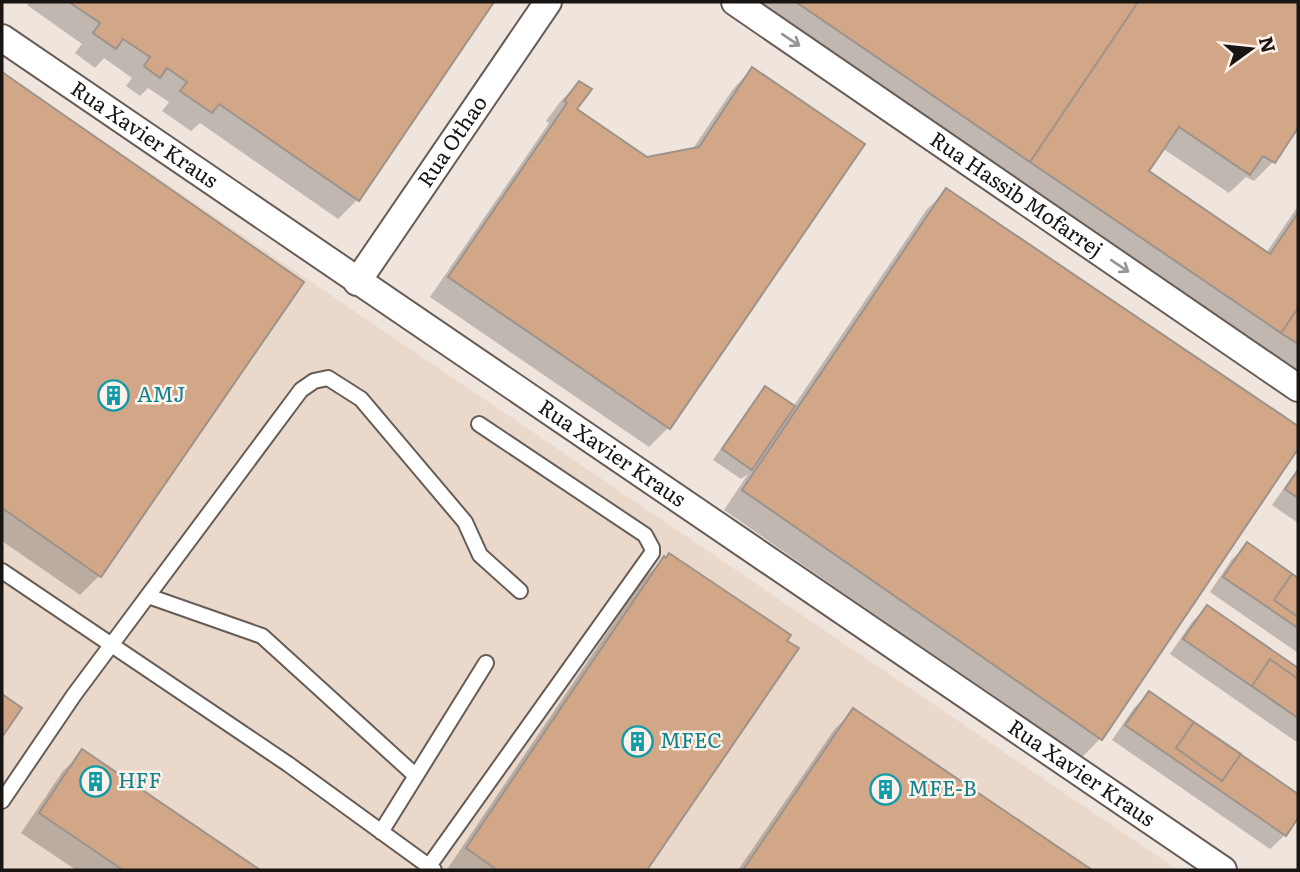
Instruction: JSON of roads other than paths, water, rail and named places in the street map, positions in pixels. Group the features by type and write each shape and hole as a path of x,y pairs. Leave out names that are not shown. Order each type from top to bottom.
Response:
{"street":[{"name":"Rua Othao","path":"357,282 548,2"},
{"name":"Rua Hassib Mofarrej","path":"735,2 1298,388"},
{"name":"Rua Xavier Kraus","path":"2,38 1223,870"}],"lane":[{"path":"2,801 74,695 301,390 314,381 328,378 361,399 466,522 481,555 520,591"},
{"path":"2,571 288,764 432,868 652,552 645,535 480,424"},
{"path":"148,596 262,636 416,776"},
{"path":"381,832 486,663"}],"place":[{"name":"AMJ","path":"114,395"},
{"name":"MFEC","path":"637,741"},
{"name":"HFF","path":"95,781"},
{"name":"MFE-B","path":"885,789"}]}
